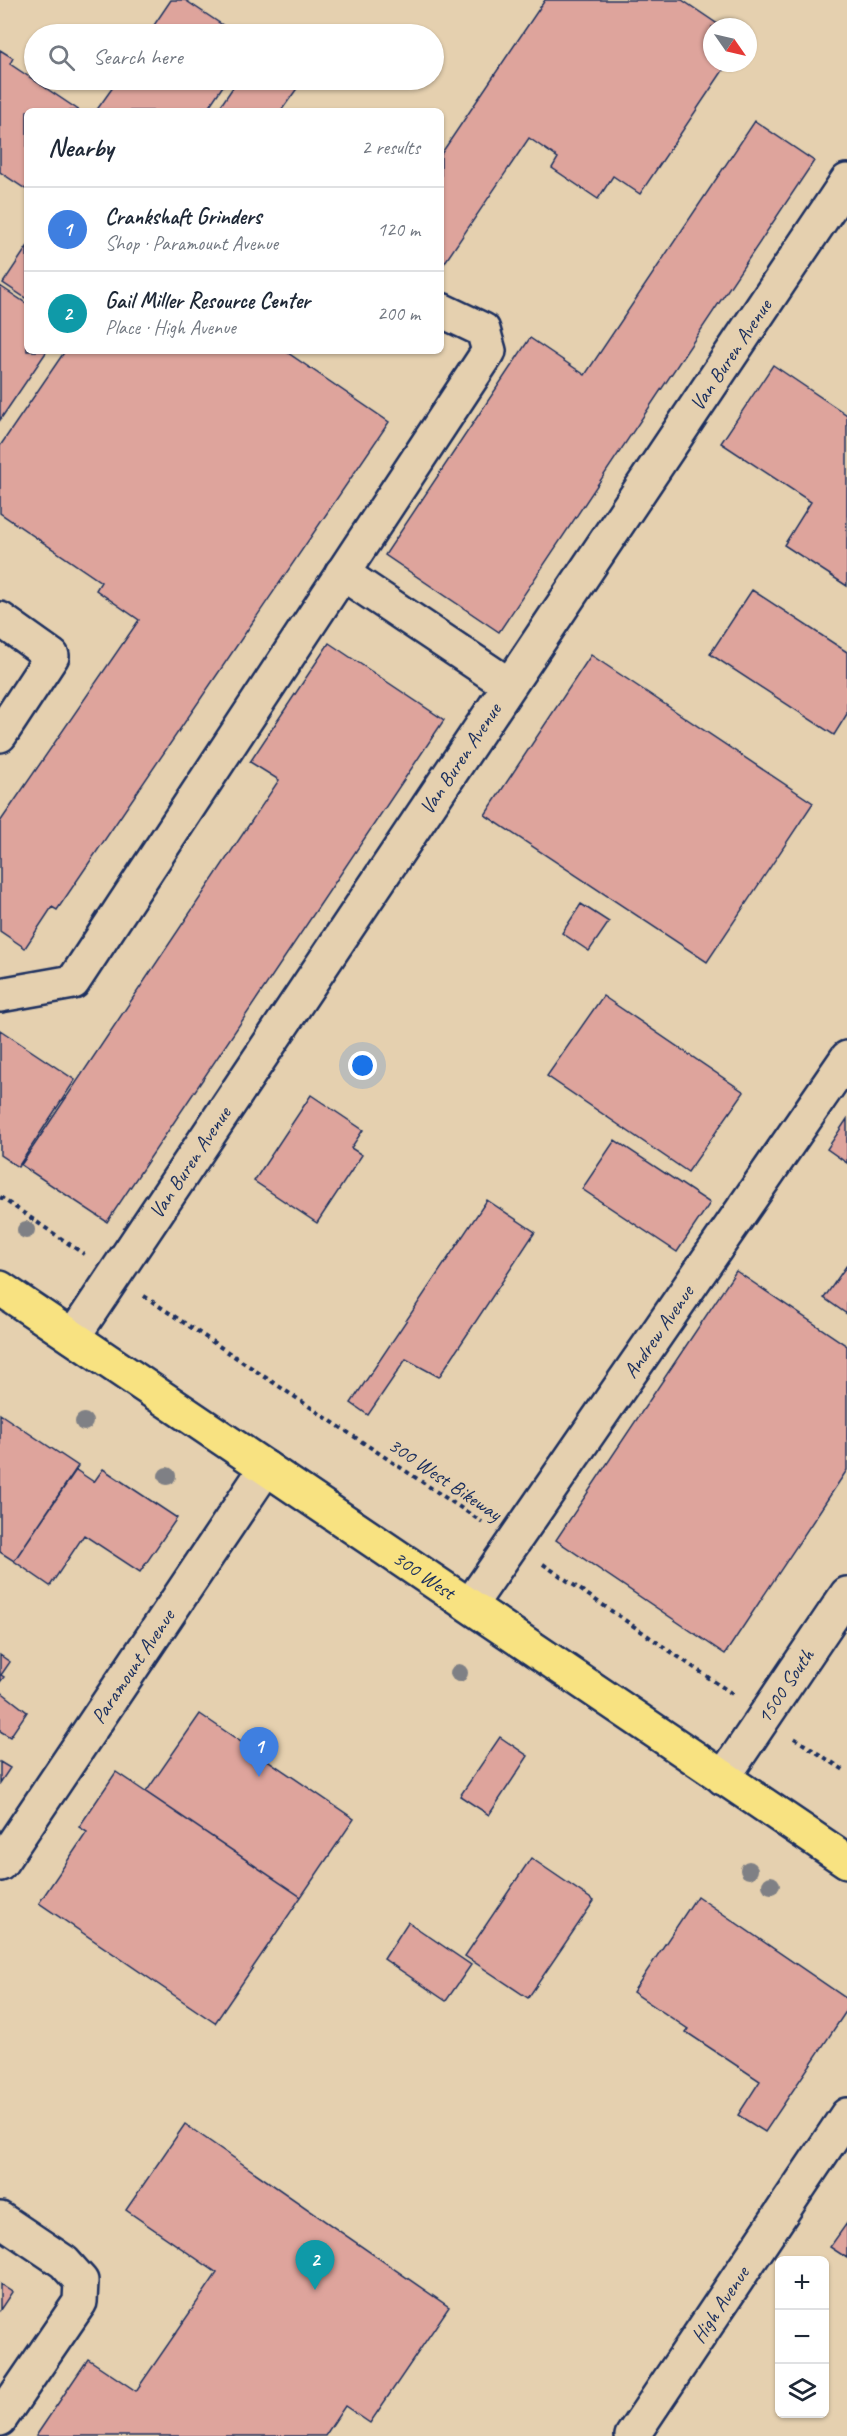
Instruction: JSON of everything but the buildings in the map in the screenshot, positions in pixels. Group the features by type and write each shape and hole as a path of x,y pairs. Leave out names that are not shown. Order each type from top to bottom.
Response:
{"main road":[{"name":"300 West","path":"0,1288 847,1861"}],"street":[{"name":"Van Buren Avenue","path":"73,1337 847,181"},
{"path":"0,995 73,982 489,351 483,330 444,311"},
{"path":"342,573 509,685"},
{"path":"0,619 52,656 0,735"},
{"name":"Andrew Avenue","path":"470,1605 847,1058"},
{"name":"Paramount Avenue","path":"0,1864 266,1468"},
{"name":"1500 South","path":"723,1778 847,1594"},
{"name":"High Avenue","path":"632,2436 847,2115"},
{"path":"0,2219 64,2262 81,2281 80,2302 0,2419"}],"path":[{"path":"0,1197 86,1255"},
{"name":"300 West Bikeway","path":"142,1294 730,1692"},
{"path":"790,1735 847,1772"}],"place":[{"name":"Crankshaft Grinders","path":"259,1777"},
{"name":"Gail Miller Resource Center","path":"315,2290"}]}
